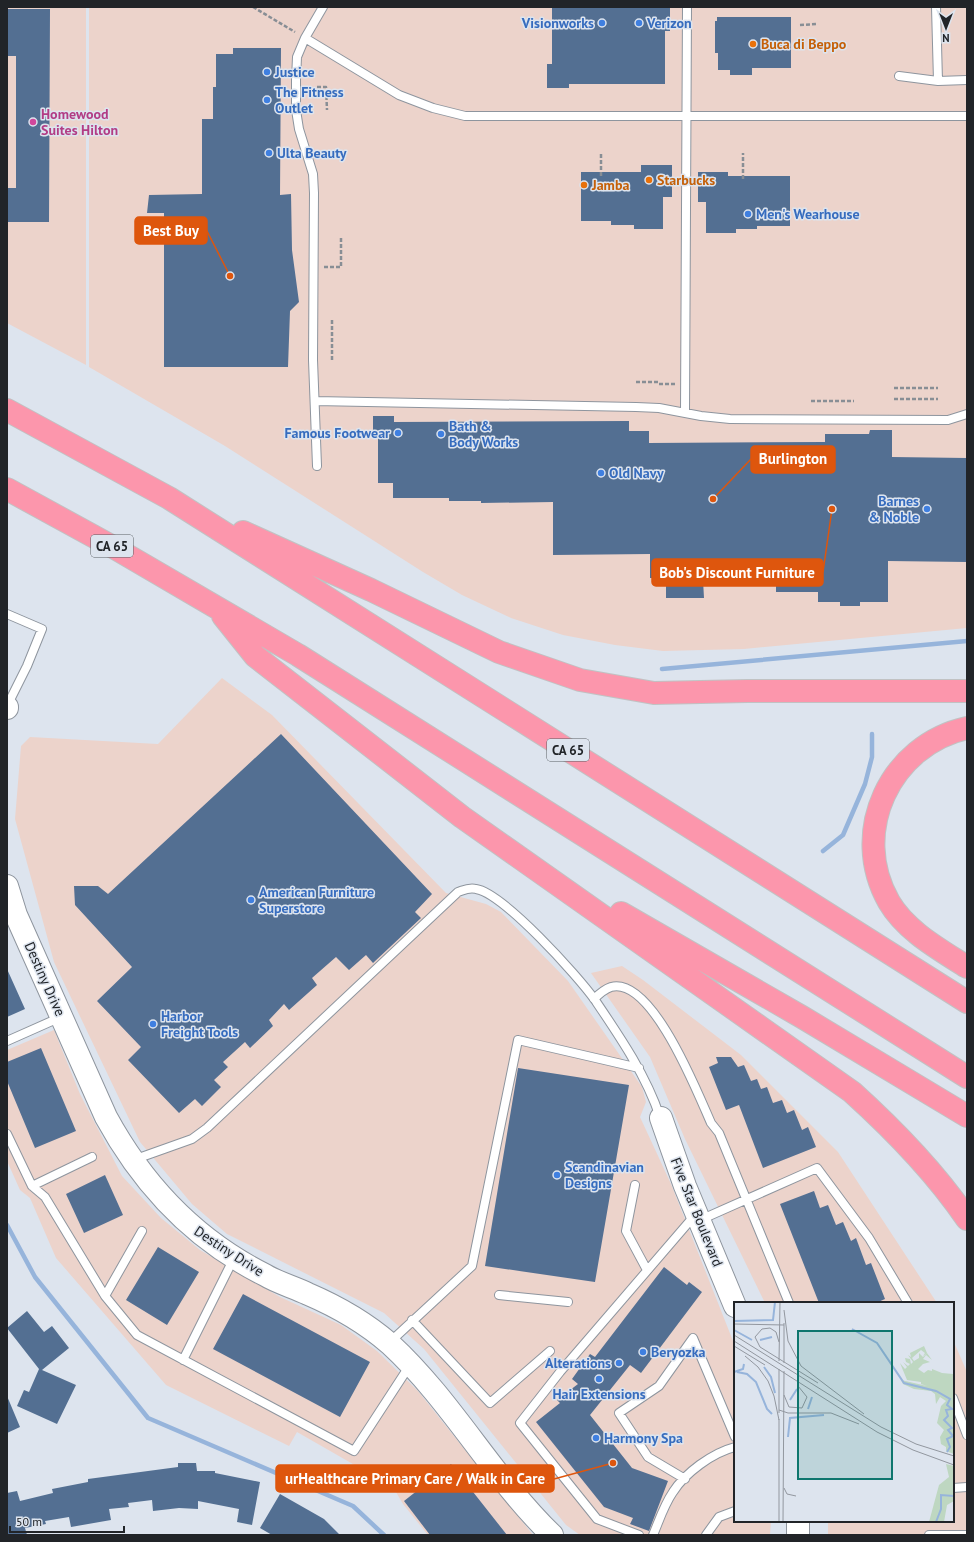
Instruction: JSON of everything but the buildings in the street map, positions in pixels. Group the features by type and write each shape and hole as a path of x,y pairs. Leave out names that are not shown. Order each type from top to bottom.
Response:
{"highway":[{"name":"CA 65","path":"7,410 169,498 967,1002"},
{"name":"CA 65","path":"7,488 113,547 298,655 967,1077"},
{"path":"169,498 371,590 499,652 580,680 654,693 747,691 967,691"},
{"path":"215,606 256,656 462,817 852,1092 871,1109 931,1172 967,1219"},
{"path":"967,728 953,731 934,740 918,750 904,763 886,790 879,808 874,838 878,875 889,901 897,914 921,935 967,967"},
{"path":"553,881 623,914 808,1021 967,1116"}],"street":[{"name":"Destiny Drive","path":"8,896 106,1116 132,1160 165,1203 191,1227 234,1258 265,1276 338,1308 389,1343 410,1364 451,1411 525,1506 552,1535"},
{"name":"Five Star Boulevard","path":"661,1118 697,1217 734,1304"},
{"path":"798,1522 798,1535"}],"lane":[{"path":"318,466 315,401 313,267 314,194 312,174 299,129 296,110 297,57 305,38 323,7"},
{"path":"685,412 687,7"},
{"path":"936,7 938,81"},
{"path":"305,38 399,95 421,104 454,113 478,116 967,116"},
{"path":"899,76 938,81 967,80"},
{"path":"315,401 554,404 594,407 644,407 730,419 948,420 967,414"},
{"path":"7,614 42,629 28,666 7,707"},
{"path":"132,1160 192,1138 206,1128 458,892 467,888 476,888 486,893 525,923 558,956 594,999 639,1068 653,1095 661,1118"},
{"path":"594,999 604,990 612,986 619,986 635,992 647,1002 686,1067 711,1123 719,1133 789,1302"},
{"path":"7,1041 62,1017"},
{"path":"389,1343 412,1320 472,1266 518,1040 639,1068"},
{"path":"7,1134 32,1186 46,1197 105,1296 137,1335 354,1451 410,1364"},
{"path":"32,1186 92,1156"},
{"path":"639,1535 597,1519 520,1423 560,1372 647,1270 697,1217 747,1199 817,1168 869,1238 906,1302"},
{"path":"635,1185 626,1231 647,1270"},
{"path":"105,1296 142,1231"},
{"path":"183,1360 234,1258"},
{"path":"499,1295 568,1302"},
{"path":"412,1320 490,1403 550,1351"},
{"path":"685,1479 648,1457 619,1413 659,1386 693,1338 734,1435"},
{"path":"954,1401 967,1435"},
{"path":"653,1535 673,1492 685,1479 699,1464 734,1447"},
{"path":"954,1488 967,1487"},
{"path":"706,1535 719,1517 734,1511"},
{"path":"929,1535 967,1535"}],"path":[{"path":"253,7 305,38"},
{"path":"800,25 818,24"},
{"path":"317,87 326,87 327,110"},
{"path":"743,153 743,178"},
{"path":"601,154 601,176"},
{"path":"313,267 341,267 341,236"},
{"path":"332,318 332,360"},
{"path":"636,382 659,382"},
{"path":"894,388 938,388"},
{"path":"894,399 938,399"},
{"path":"811,401 854,401"},
{"path":"336,436 364,435"}],"shaded area":[{"path":"7,7 86,7 86,365 7,323"},
{"path":"89,7 967,7 967,628 744,649 663,651 615,645 563,635 511,618 462,595 423,572 225,446 89,367"},
{"path":"222,678 272,715 446,893 486,904 501,912 568,981 642,1087 646,1102 640,1117 671,1184 734,1343 734,1522 771,1522 770,1535 580,1535 566,1525 424,1349 384,1313 227,1234 192,1204 140,1142 54,962 15,819 21,746 30,737 158,744"},
{"path":"622,966 643,980 741,1055 838,1152 936,1302 765,1302 685,1139 650,1057 591,973"},
{"path":"54,1030 80,1094 122,1176 161,1218 200,1250 280,1297 341,1325 377,1351 418,1391 533,1535 428,1535 403,1504 393,1487 297,1432 289,1446 166,1385 56,1258 30,1198 20,1190 7,1161 7,1050"},
{"path":"954,1342 967,1372 967,1535 828,1535 828,1522 954,1522"}],"waterway":[{"path":"662,669 967,641"},
{"path":"823,851 843,835 865,784 872,757 872,734"},
{"path":"7,1225 35,1277 148,1418 353,1506 384,1535"}],"place":[{"name":"Visionworks","path":"602,23"},
{"name":"Verizon","path":"639,23"},
{"name":"Buca di Beppo","path":"753,44"},
{"name":"Justice","path":"267,72"},
{"name":"The Fitness Outlet","path":"267,100"},
{"name":"Homewood Suites Hilton","path":"33,122"},
{"name":"Ulta Beauty","path":"269,153"},
{"name":"Starbucks","path":"649,180"},
{"name":"Jamba","path":"584,185"},
{"name":"Men's Wearhouse","path":"748,214"},
{"name":"Best Buy","path":"230,276"},
{"name":"Famous Footwear","path":"398,433"},
{"name":"Bath & Body Works","path":"441,434"},
{"name":"Old Navy","path":"601,473"},
{"name":"Burlington","path":"713,499"},
{"name":"Bob's Discount Furniture","path":"832,509"},
{"name":"Barnes & Noble","path":"927,509"},
{"name":"American Furniture Superstore","path":"251,900"},
{"name":"Harbor Freight Tools","path":"153,1024"},
{"name":"Scandinavian Designs","path":"557,1175"},
{"name":"Beryozka","path":"643,1352"},
{"name":"Alterations","path":"619,1363"},
{"name":"Hair Extensions","path":"599,1379"},
{"name":"Harmony Spa","path":"596,1438"},
{"name":"urHealthcare Primary Care / Walk in Care","path":"613,1463"}]}
